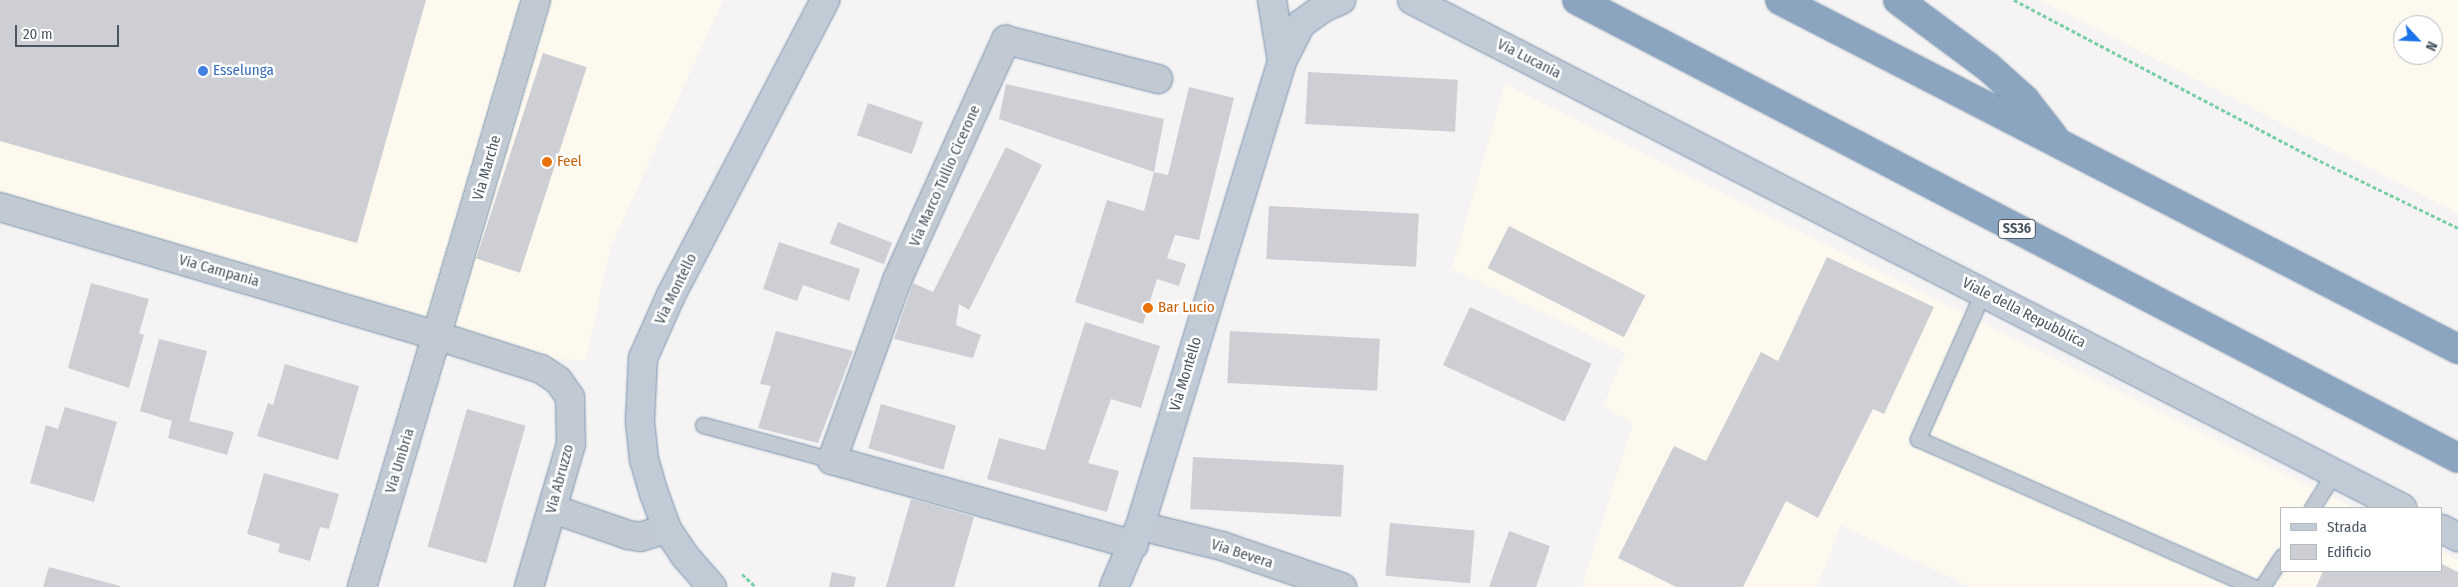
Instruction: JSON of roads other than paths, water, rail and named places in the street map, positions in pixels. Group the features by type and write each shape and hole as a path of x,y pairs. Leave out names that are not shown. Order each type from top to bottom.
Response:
{"highway":[{"name":"SS36","path":"1577,0 2458,458"},
{"path":"1780,0 2458,349"},
{"path":"1898,0 1993,72 2024,100 2059,144"}],"street":[{"name":"Via Marche","path":"438,336 536,0"},
{"name":"Via Montello","path":"712,587 684,556 667,529 644,460 640,421 643,358 671,295 825,0"},
{"name":"Via Montello","path":"1272,0 1282,61"},
{"name":"Via Montello","path":"1113,582 1137,536 1282,61 1301,24 1323,8 1341,0"},
{"name":"Via Lucania","path":"1412,0 1646,119"},
{"name":"Via Marco Tullio Cicerone","path":"832,460 897,280 1006,40 1158,79"},
{"name":"Viale della Repubblica","path":"1646,119 2400,507"},
{"name":"Via Campania","path":"0,207 438,336"},
{"name":"Via Abruzzo","path":"438,336 541,370 558,380 570,398 572,444 529,587"},
{"name":"Via Umbria","path":"362,587 438,336"},
{"path":"832,460 1137,536"},
{"path":"553,509 628,535 640,537 667,529"},
{"path":"2443,530 2458,537"},
{"name":"Via Bevera","path":"1137,536 1222,546 1342,587"}],"lane":[{"path":"1983,292 1918,439 2254,587"},
{"path":"703,425 832,460"},
{"path":"2313,507 2334,473"},
{"path":"2262,587 2280,559"}],"place":[{"name":"Esselunga","path":"203,71"},
{"name":"Feel","path":"547,162"},
{"name":"Bar Lucio","path":"1148,308"}]}
